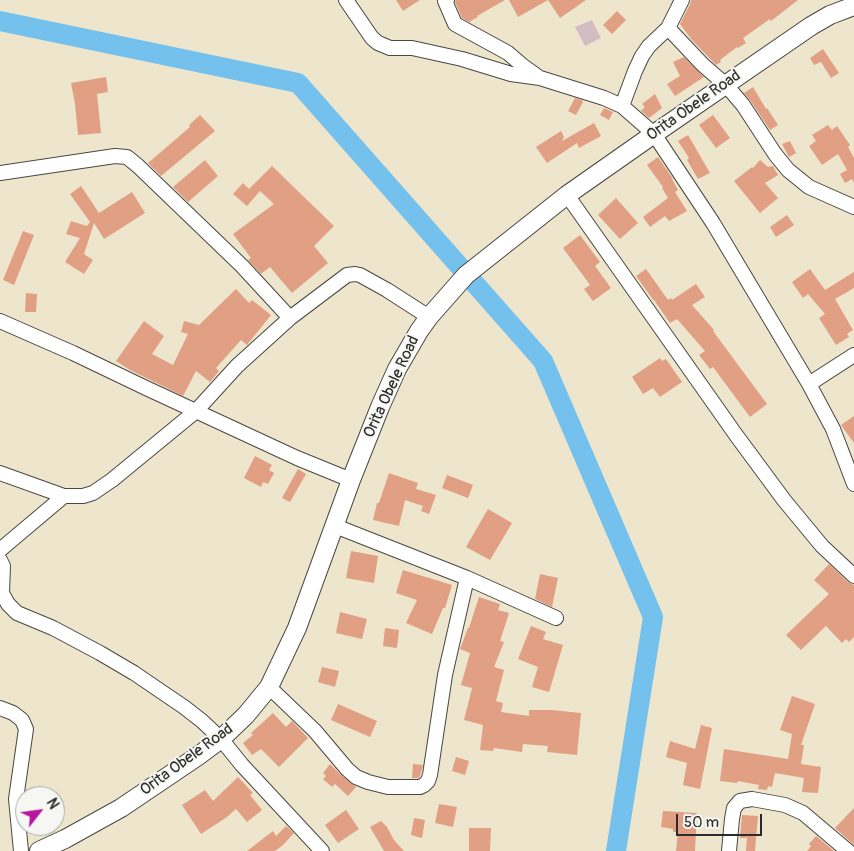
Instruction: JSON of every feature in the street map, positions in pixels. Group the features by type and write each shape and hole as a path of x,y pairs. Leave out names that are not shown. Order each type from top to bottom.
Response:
{"main road":[{"name":"Orita Obele Road","path":"39,851 121,808 221,739 246,715 269,687 297,628 351,480 397,369 418,331 466,275 567,194 811,26 830,15 854,6"}],"street":[{"path":"346,0 368,33 378,44 390,48 412,48 462,59 511,74 540,78 604,98 622,106 654,134 713,223 809,384 833,429 854,484"},
{"path":"447,0 455,24 508,54 540,78"},
{"path":"622,106 642,56 649,46 668,28 682,0"},
{"path":"668,28 704,65 726,84 743,105 774,154 788,170 809,187 854,207"},
{"path":"0,173 115,156 127,157 242,266 290,318"},
{"path":"567,194 784,500 822,546 854,576"},
{"path":"0,473 64,496 83,496 93,493 112,480 196,411 237,366 290,318 347,275 360,275 429,317"},
{"path":"0,321 297,458 351,480"},
{"path":"809,384 854,355"},
{"path":"0,550 64,496"},
{"path":"335,526 467,578 556,618"},
{"path":"0,560 3,566 2,593 8,604 18,613 52,628 134,673 202,721 221,739 242,765 322,851"},
{"path":"269,687 315,731 356,777 388,787 420,787 424,785 430,775 445,675 467,578"},
{"path":"0,708 18,716 26,729 16,799 21,851"},
{"path":"729,851 734,808 740,801 752,799 785,805 802,813 848,851"}],"shaded area":[{"path":"592,20 601,38 585,46 575,27"}],"building":[{"path":"396,0 420,0 403,11"},
{"path":"456,0 505,0 469,22 462,18 455,2"},
{"path":"509,0 548,0 518,17"},
{"path":"548,0 586,0 560,18"},
{"path":"691,0 798,0 771,21 770,19 743,38 746,43 737,47 716,65 692,40 680,24"},
{"path":"617,11 626,20 612,34 603,25"},
{"path":"823,49 839,73 831,78 821,62 814,65 810,58"},
{"path":"684,57 704,77 675,96 667,84 680,76 673,62"},
{"path":"106,77 108,92 97,94 101,133 78,135 71,83"},
{"path":"753,87 778,125 770,130 744,93"},
{"path":"655,94 662,108 649,118 641,111 645,107 642,104"},
{"path":"575,98 583,102 576,115 568,111"},
{"path":"604,108 613,112 609,120 600,115"},
{"path":"200,115 215,131 161,176 148,163 190,127 189,125"},
{"path":"713,115 730,138 716,148 699,125"},
{"path":"594,123 601,136 579,148 577,143 547,163 536,147 561,131 564,137 562,141"},
{"path":"828,125 832,130 837,126 850,145 848,147 854,158 854,183 852,179 845,183 840,174 847,170 838,154 822,165 809,146 816,141 812,135"},
{"path":"688,135 710,173 698,179 687,160 689,158 678,141"},
{"path":"790,141 796,153 789,157 782,144"},
{"path":"658,157 673,179 678,190 675,192 687,211 669,221 665,216 650,227 643,217 668,198 663,187 647,165"},
{"path":"205,160 218,176 188,202 173,187"},
{"path":"760,160 768,167 773,166 778,175 765,183 778,198 760,213 734,181 753,168"},
{"path":"272,166 334,226 314,246 328,263 292,293 270,267 261,274 248,260 251,258 233,234 274,204 260,191 247,206 233,194 243,183 249,189"},
{"path":"81,186 99,213 132,192 145,213 104,239 94,223 84,254 93,260 84,274 65,262 80,238 66,234 71,221 87,226 90,222 70,194"},
{"path":"616,198 638,223 620,239 598,215"},
{"path":"787,215 794,225 776,237 770,227"},
{"path":"23,231 34,235 14,285 3,280"},
{"path":"580,235 600,262 595,266 611,288 593,301 584,289 590,285 563,248"},
{"path":"646,269 668,300 671,298 672,300 696,284 705,297 692,305 714,330 767,404 750,417 713,367 710,369 699,355 705,351 677,319 670,323 636,276"},
{"path":"810,269 825,290 854,272 854,288 835,299 853,330 847,334 849,337 836,345 819,318 825,314 808,294 803,298 792,282"},
{"path":"236,289 249,303 252,300 271,315 247,345 241,340 216,368 219,371 210,382 196,371 183,396 116,361 144,321 164,336 152,354 173,365 188,334 181,332 184,321 199,325"},
{"path":"26,293 37,294 36,312 25,312"},
{"path":"660,358 662,361 666,359 682,382 660,397 653,388 643,394 632,377"},
{"path":"854,416 854,443 841,425"},
{"path":"255,456 272,465 269,470 274,473 268,484 263,482 261,487 244,478"},
{"path":"298,469 306,474 290,502 282,498"},
{"path":"389,473 418,483 416,489 436,495 429,514 421,511 423,506 405,500 399,526 373,520 377,503 379,503"},
{"path":"447,475 473,485 468,498 442,488"},
{"path":"488,509 512,523 490,560 466,547"},
{"path":"351,551 378,556 374,583 346,578"},
{"path":"829,564 848,582 854,585 854,637 849,642 846,639 842,643 826,626 801,650 786,635 829,594 814,580"},
{"path":"403,570 452,585 445,608 443,608 432,634 406,623 417,600 396,593"},
{"path":"540,574 558,578 552,607 535,599"},
{"path":"479,597 500,604 498,610 509,613 500,641 504,642 494,667 504,670 496,701 503,703 501,712 529,716 529,710 581,713 577,755 547,752 548,746 523,744 522,752 494,748 493,751 480,750 483,725 464,720 472,688 461,685 470,653 460,649"},
{"path":"340,612 367,619 362,639 336,633"},
{"path":"531,626 546,632 543,639 563,645 549,692 532,687 538,667 518,659"},
{"path":"385,628 399,630 397,648 383,646"},
{"path":"322,667 339,671 335,687 318,682"},
{"path":"792,696 815,704 801,745 804,745 801,764 821,767 818,793 802,792 804,778 775,773 772,787 768,786 767,790 758,789 759,785 738,781 737,783 720,781 724,749 788,759 792,734 780,730"},
{"path":"338,704 377,721 370,737 331,720"},
{"path":"273,713 286,727 292,721 308,738 279,767 261,749 252,755 243,743"},
{"path":"701,725 712,728 700,789 683,785 687,763 666,757 670,741 695,749"},
{"path":"456,757 469,761 465,775 452,771"},
{"path":"330,764 356,787 348,796 335,784 332,787 323,779 326,776 323,773"},
{"path":"413,764 423,765 418,778 412,778"},
{"path":"238,777 253,793 250,795 262,810 247,822 236,809 201,834 182,805 205,790 213,801"},
{"path":"439,804 457,807 453,827 435,823"},
{"path":"854,808 854,845 835,828"},
{"path":"346,810 359,829 338,843 325,825"},
{"path":"663,811 697,813 695,851 676,851 678,832 661,827"},
{"path":"742,815 758,816 755,851 746,851 747,838 740,838"},
{"path":"414,818 425,820 422,838 411,835"},
{"path":"381,821 404,851 384,851 370,827"},
{"path":"286,826 294,833 275,851 247,851 273,831 276,836"},
{"path":"469,828 491,828 490,851 469,851"},
{"path":"816,836 834,851 807,851 811,846 809,844"}],"waterway":[{"path":"0,21 298,83 543,361 653,617 616,851"}]}
